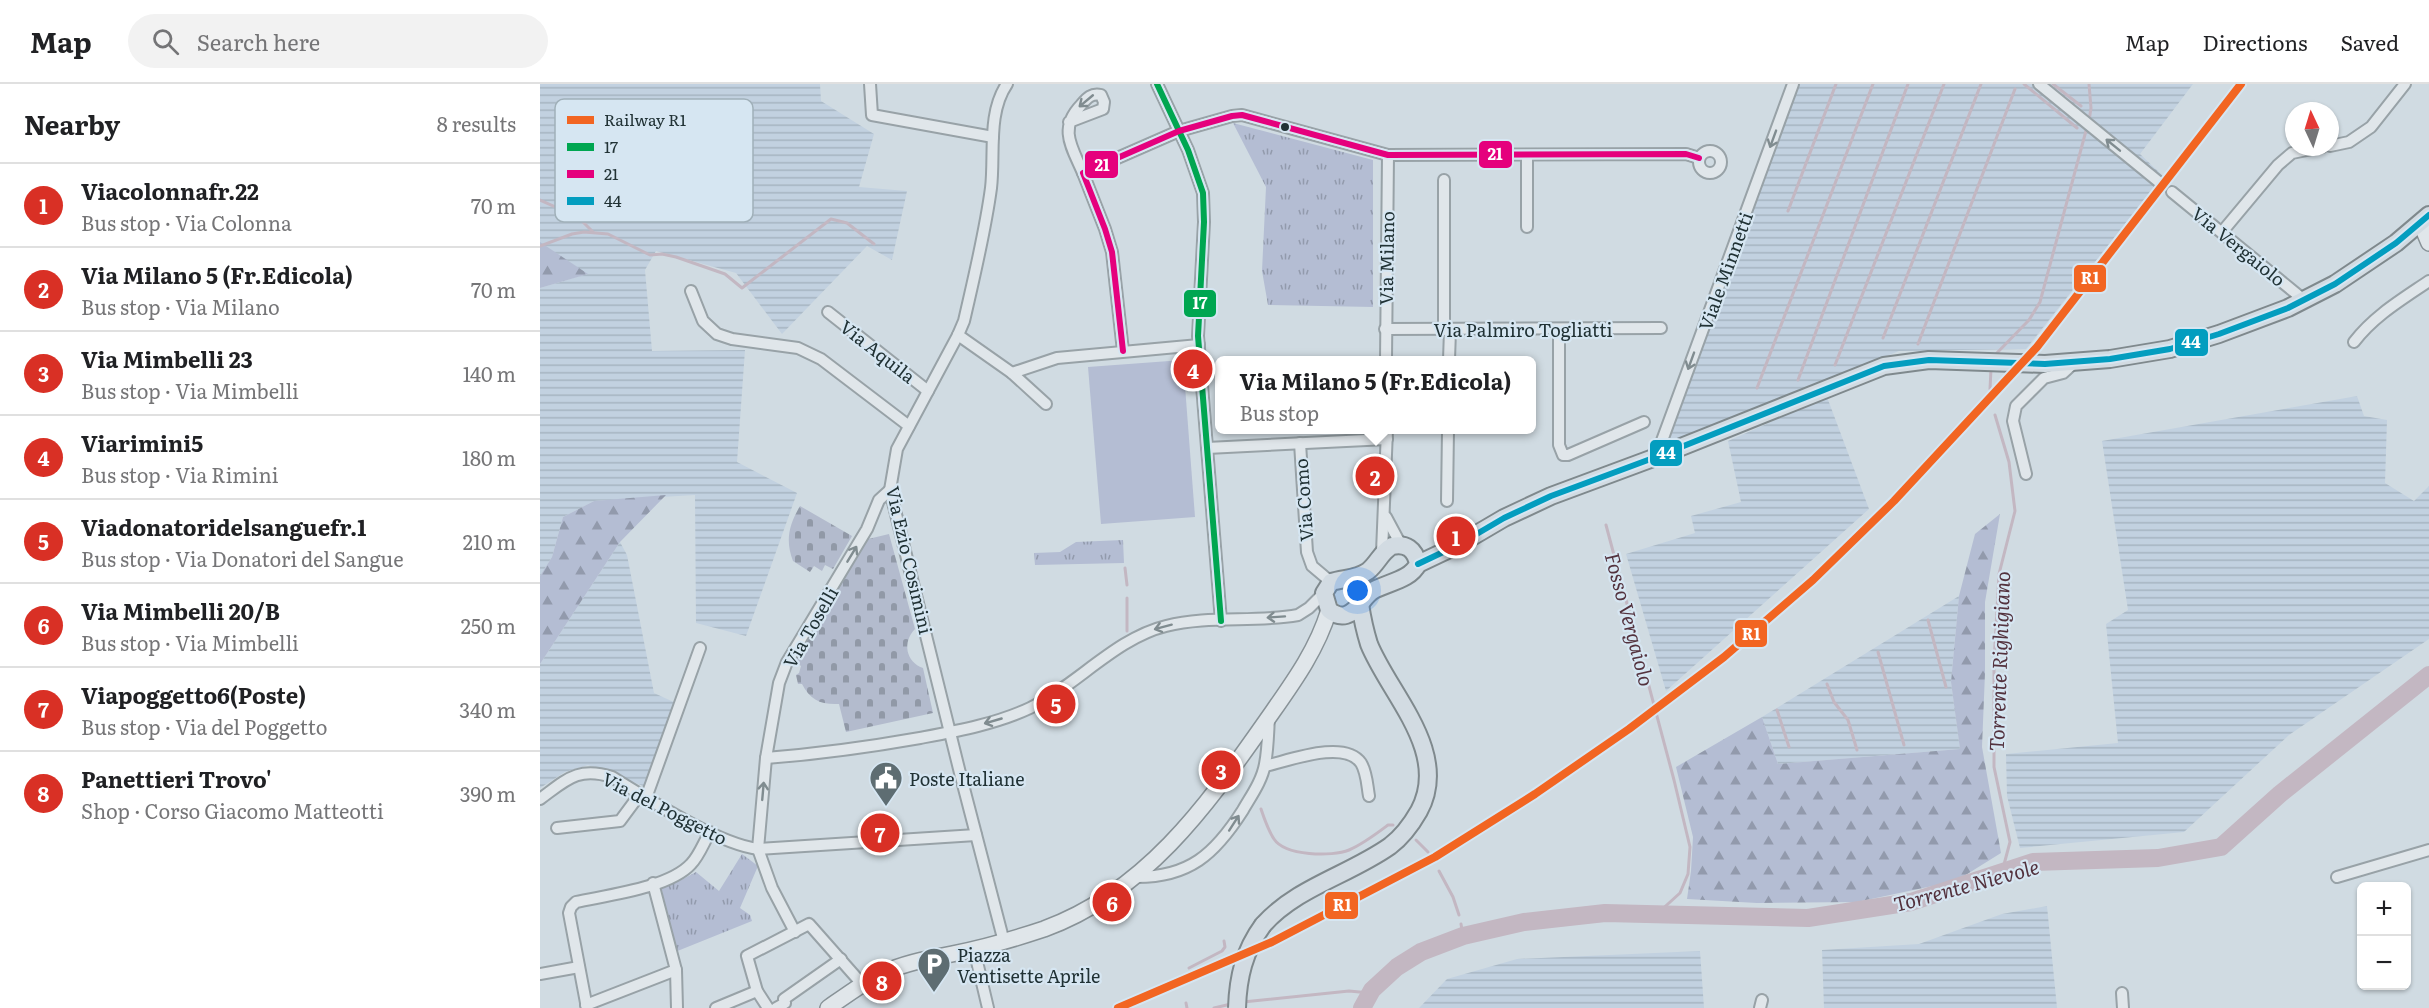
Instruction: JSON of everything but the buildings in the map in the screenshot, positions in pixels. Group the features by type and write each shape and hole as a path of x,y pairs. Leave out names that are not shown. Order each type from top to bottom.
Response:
{"main road":[{"path":"1370,644 1337,614 1327,587 1365,573 1374,566 1382,552 1392,546 1410,552 1473,537 1504,518 1551,496 1656,457 1884,366 1929,360 2044,371 2075,362 2136,356 2170,349 2219,334 2304,300 2367,264 2425,219 2429,243"},
{"path":"1337,614 1354,611 1373,591 1408,576 1410,552"},
{"path":"1237,1008 1238,988 1244,959 1263,925 1292,900 1391,845 1407,830 1421,807 1427,777 1423,748 1413,723 1370,644 1360,604"},
{"path":"828,1008 862,984 895,968 1004,942 1070,918 1134,877 1181,834 1212,798 1305,664 1326,642 1337,614"}],"street":[{"path":"870,84 872,115 993,137"},
{"name":"Via Ezio Cosimini","path":"1004,942 890,490 897,449 964,321 986,222 997,106 1007,84"},
{"path":"1157,84 1179,131 1203,193 1199,345 1221,621"},
{"name":"Viale Minnetti","path":"1656,457 1793,84"},
{"path":"2039,84 2159,182"},
{"path":"2339,144 2349,142 2371,127 2405,84"},
{"path":"1083,173 1179,131 1242,115 1388,155 1686,154 1700,158"},
{"path":"1069,122 1068,135 1112,252 1123,351"},
{"name":"Via Milano","path":"1386,356 1388,155"},
{"path":"1527,156 1527,227"},
{"path":"2222,232 2278,165 2288,156"},
{"path":"1444,180 1449,356"},
{"name":"Via Vergaiolo","path":"2172,192 2304,300"},
{"path":"2354,342 2366,327 2385,310 2429,281"},
{"path":"690,291 703,321 717,334 732,339 806,350 909,426"},
{"name":"Via Aquila","path":"828,312 928,391"},
{"name":"Via Palmiro Togliatti","path":"1385,330 1661,328"},
{"path":"1559,329 1559,445 1563,456 1644,422"},
{"path":"958,335 1012,373 1046,404"},
{"path":"1012,373 1058,358 1199,345"},
{"path":"2026,474 2013,416 2019,403 2044,371"},
{"path":"1207,448 1300,443 1387,434 1382,552"},
{"path":"1447,501 1448,434"},
{"name":"Via Como","path":"1300,443 1308,556 1312,566 1327,587"},
{"name":"Via Toselli","path":"758,849 766,758 779,683 787,662 867,529 879,500 890,490"},
{"path":"1385,514 1410,552"},
{"path":"766,758 861,748 950,732 1001,719 1029,708 1131,641 1153,630 1176,624 1298,615 1309,608 1327,587"},
{"path":"558,828 620,821 643,796 700,648"},
{"path":"1134,877 1159,876 1193,864 1224,839 1254,792 1265,766 1269,717"},
{"path":"1265,766 1328,751 1348,754 1359,761 1364,771 1369,796"},
{"name":"Via del Poggetto","path":"540,799 571,776 586,772 612,777 710,832 744,847 758,849 976,835"},
{"path":"676,970 587,1007 569,913 576,902 654,884 676,875 692,864 710,832"},
{"path":"758,849 779,902 795,932"},
{"path":"2337,877 2429,850"},
{"path":"654,884 676,970 677,1008"},
{"path":"768,1008 757,991 747,956 809,924 862,984"},
{"path":"974,949 988,1008"},
{"path":"776,1008 785,1002 784,999 841,959"},
{"path":"540,974 579,967"},
{"path":"716,1008 757,991"},
{"path":"2122,993 2123,1008"}],"shaded area":[{"path":"540,84 820,84 821,101 874,134 859,187 907,191 892,260 867,246 782,334 736,273 656,251 645,270 652,351 745,350 737,462 797,493 746,636 696,623 695,495 594,501 563,517 552,557 540,576 540,288 587,274 540,243"},
{"path":"1797,84 2193,84 2140,154 2163,176 2026,349 1899,351 1667,445 1685,378"},
{"path":"2357,396 2364,416 2387,420 2385,483 2414,501 2429,486 2429,639 2289,735 2184,832 2020,848 2007,796 2006,754 2118,743 2106,624 2128,610 2102,441"},
{"path":"1827,397 1869,509 1666,691 1626,554 1695,533 1691,516 1741,502 1728,441"},
{"path":"620,542 627,555 654,693 678,704 646,787 588,765 565,772 540,788 540,664"},
{"path":"1959,596 1951,682 1960,749 1778,764 1762,717"},
{"path":"2047,906 2057,1008 1824,1008 1822,950 1919,944 2002,914"},
{"path":"1700,951 1704,1008 1419,1008 1447,979 1517,959"}],"green space":[{"path":"1233,123 1373,160 1373,307 1268,305 1262,271 1266,187"},
{"path":"540,242 588,274 540,288"},
{"path":"1183,360 1195,517 1101,524 1088,367"},
{"path":"666,495 620,542 540,664 540,576 552,557 563,517 594,501"},
{"path":"800,506 852,536 833,569 825,565 822,571 814,566 810,572 793,561 789,546 789,533"},
{"path":"2000,514 1985,602 1982,747 2001,853 1956,881 1857,902 1757,903 1687,899 1693,837 1676,767 1762,717 1778,764 1960,749 1951,682 1959,596 1975,534"},
{"path":"889,534 915,629 908,640 908,651 913,661 923,668 933,713 846,732 839,704 827,704 812,698 802,684 798,684 796,675 801,666 794,661 864,540"},
{"path":"1123,540 1124,563 1035,565 1034,553 1060,552 1076,542"},
{"path":"742,854 758,866 740,908 750,915 752,921 675,952 661,886 696,872 719,891"}],"waterway":[{"path":"1788,211 1836,84"},
{"path":"1757,388 1873,84"},
{"path":"1798,380 1908,84"},
{"path":"1835,365 1944,84"},
{"path":"1883,338 1981,84"},
{"path":"2024,84 2077,128"},
{"path":"2053,84 2081,106"},
{"name":"Torrente Righigiano","path":"2089,84 2091,108 2089,121"},
{"path":"1918,344 2015,89"},
{"name":"Torrente Righigiano","path":"1995,355 2029,320 2040,302 2087,127"},
{"path":"540,200 555,207"},
{"path":"540,246 572,234 584,232 608,234 650,255 662,254 676,257 725,274 742,288 831,219 847,223 874,244"},
{"path":"583,222 593,232"},
{"name":"Torrente Righigiano","path":"1990,389 1991,369"},
{"name":"Torrente Righigiano","path":"1995,415 2009,462 2015,511 1999,574 1994,662 1994,767 2010,842 2002,872"},
{"name":"Fosso Vergaiolo","path":"1606,525 1690,847 1688,874 1680,893 1658,913"},
{"path":"1125,568 1127,585"},
{"path":"1127,598 1127,631"},
{"path":"1928,620 1946,687"},
{"path":"1878,652 1904,745"},
{"name":"Torrente Nievole","path":"1362,1008 1372,990 1397,967 1421,952 1463,936 1524,922 1605,913 1808,918 1911,902 2033,862 2158,858 2221,847 2280,794 2429,675"},
{"path":"1827,684 1834,702 1848,720 1857,750"},
{"path":"1777,710 1789,747"},
{"path":"1261,809 1270,832 1280,845 1309,854 1332,854 1349,850 1388,825 1393,825"},
{"path":"1416,840 1428,852"},
{"path":"1439,871 1453,897 1459,915"},
{"path":"1461,924 1463,936"},
{"path":"1189,968 1222,951 1225,947 1224,941"},
{"path":"1243,1002 1349,991 1370,993"},
{"path":"1186,1003 1187,1008"},
{"path":"1214,1008 1231,1004"}],"railway":[{"path":"1272,942 1435,857 1535,794 1668,701 1724,657 1813,580 1894,501 2037,347 2241,84"},
{"path":"1118,1008 1214,968"}],"rail line":[{"name":"R1","path":"1118,1008 1272,942 1435,857 1535,794 1629,729 1724,657 1813,580 1894,501 2037,347 2241,84"}],"transit line":[{"name":"17","path":"1157,84 1188,150 1203,193 1204,222 1198,336 1221,621"},
{"name":"21","path":"1123,351 1112,252 1083,173 1179,131 1242,115 1388,155 1686,154 1699,158"},
{"name":"44","path":"1418,564 1458,545 1504,518 1551,496 1656,457 1884,366 1929,360 2045,364 2110,359 2170,349 2219,334 2288,308 2335,284 2396,243 2429,215"}],"place":[{"name":"Viarimini5","path":"1193,369"},
{"name":"Via Milano 5 (Fr.Edicola)","path":"1375,476"},
{"name":"Viacolonnafr.22","path":"1456,536"},
{"name":"Viadonatoridelsanguefr.1","path":"1056,704"},
{"name":"Via Mimbelli 23","path":"1221,770"},
{"name":"Poste Italiane","path":"886,807"},
{"name":"Viapoggetto6(Poste)","path":"880,833"},
{"name":"Via Mimbelli 20/B","path":"1112,902"},
{"name":"Panettieri Trovo'","path":"882,981"},
{"name":"Piazza Ventisette Aprile","path":"934,993"}]}
